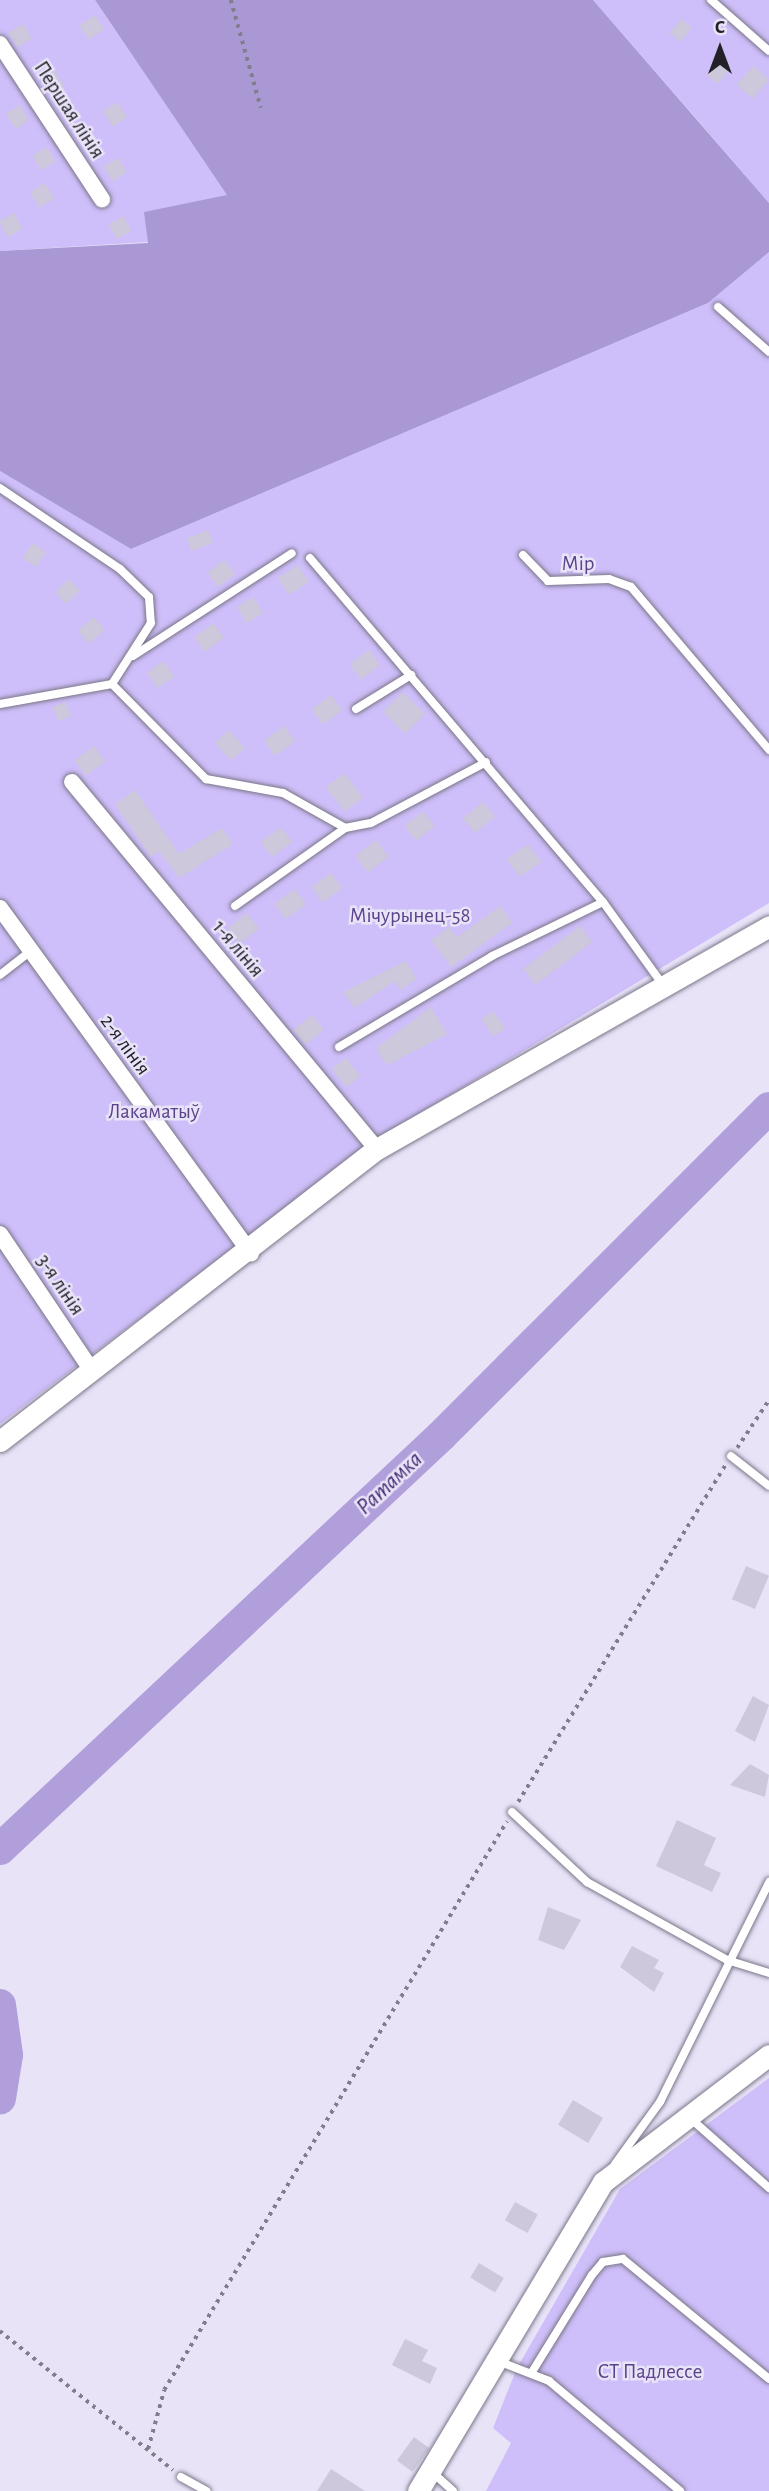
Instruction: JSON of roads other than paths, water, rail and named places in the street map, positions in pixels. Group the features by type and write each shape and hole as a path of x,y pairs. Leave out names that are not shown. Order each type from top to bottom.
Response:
{"street":[{"name":"Першая лінія","path":"0,44 102,199"},
{"name":"1-я лінія","path":"72,782 374,1146"},
{"name":"2-я лінія","path":"0,908 246,1247"},
{"path":"0,1441 88,1364 246,1247 374,1146 769,926"},
{"name":"3-я лінія","path":"0,1234 88,1364"},
{"path":"418,2491 603,2182 769,2055"}],"lane":[{"path":"711,0 769,51"},
{"path":"718,307 769,352"},
{"path":"0,488 120,569 149,597 151,623 112,684 0,704"},
{"path":"131,657 292,553"},
{"path":"523,555 548,581 609,579 631,587 769,749"},
{"path":"310,558 604,902 663,985"},
{"path":"356,709 411,675"},
{"path":"112,684 206,779 283,793 345,828"},
{"path":"234,906 345,828 371,822 486,762"},
{"path":"339,1047 458,974 604,902"},
{"path":"0,975 31,951"},
{"path":"731,1457 769,1486"},
{"path":"512,1812 587,1882 727,1960 769,1973"},
{"path":"603,2182 660,2102 727,1960 769,1881"},
{"path":"688,2116 769,2188"},
{"path":"532,2372 592,2275 611,2258 629,2262 769,2379"},
{"path":"495,2360 532,2372 680,2491"},
{"path":"431,2471 453,2491"},
{"path":"181,2477 206,2491"}],"waterway":[{"name":"Ратамка","path":"0,1849 441,1436 769,1108"},
{"name":"Ратамка","path":"0,2005 7,2055 0,2098"}],"park label":[{"name":"Мір","path":"578,564"},
{"name":"Мічурынец-58","path":"410,916"},
{"name":"Лакаматыў","path":"154,1112"},
{"name":"СТ Падлессе","path":"650,2372"}]}
